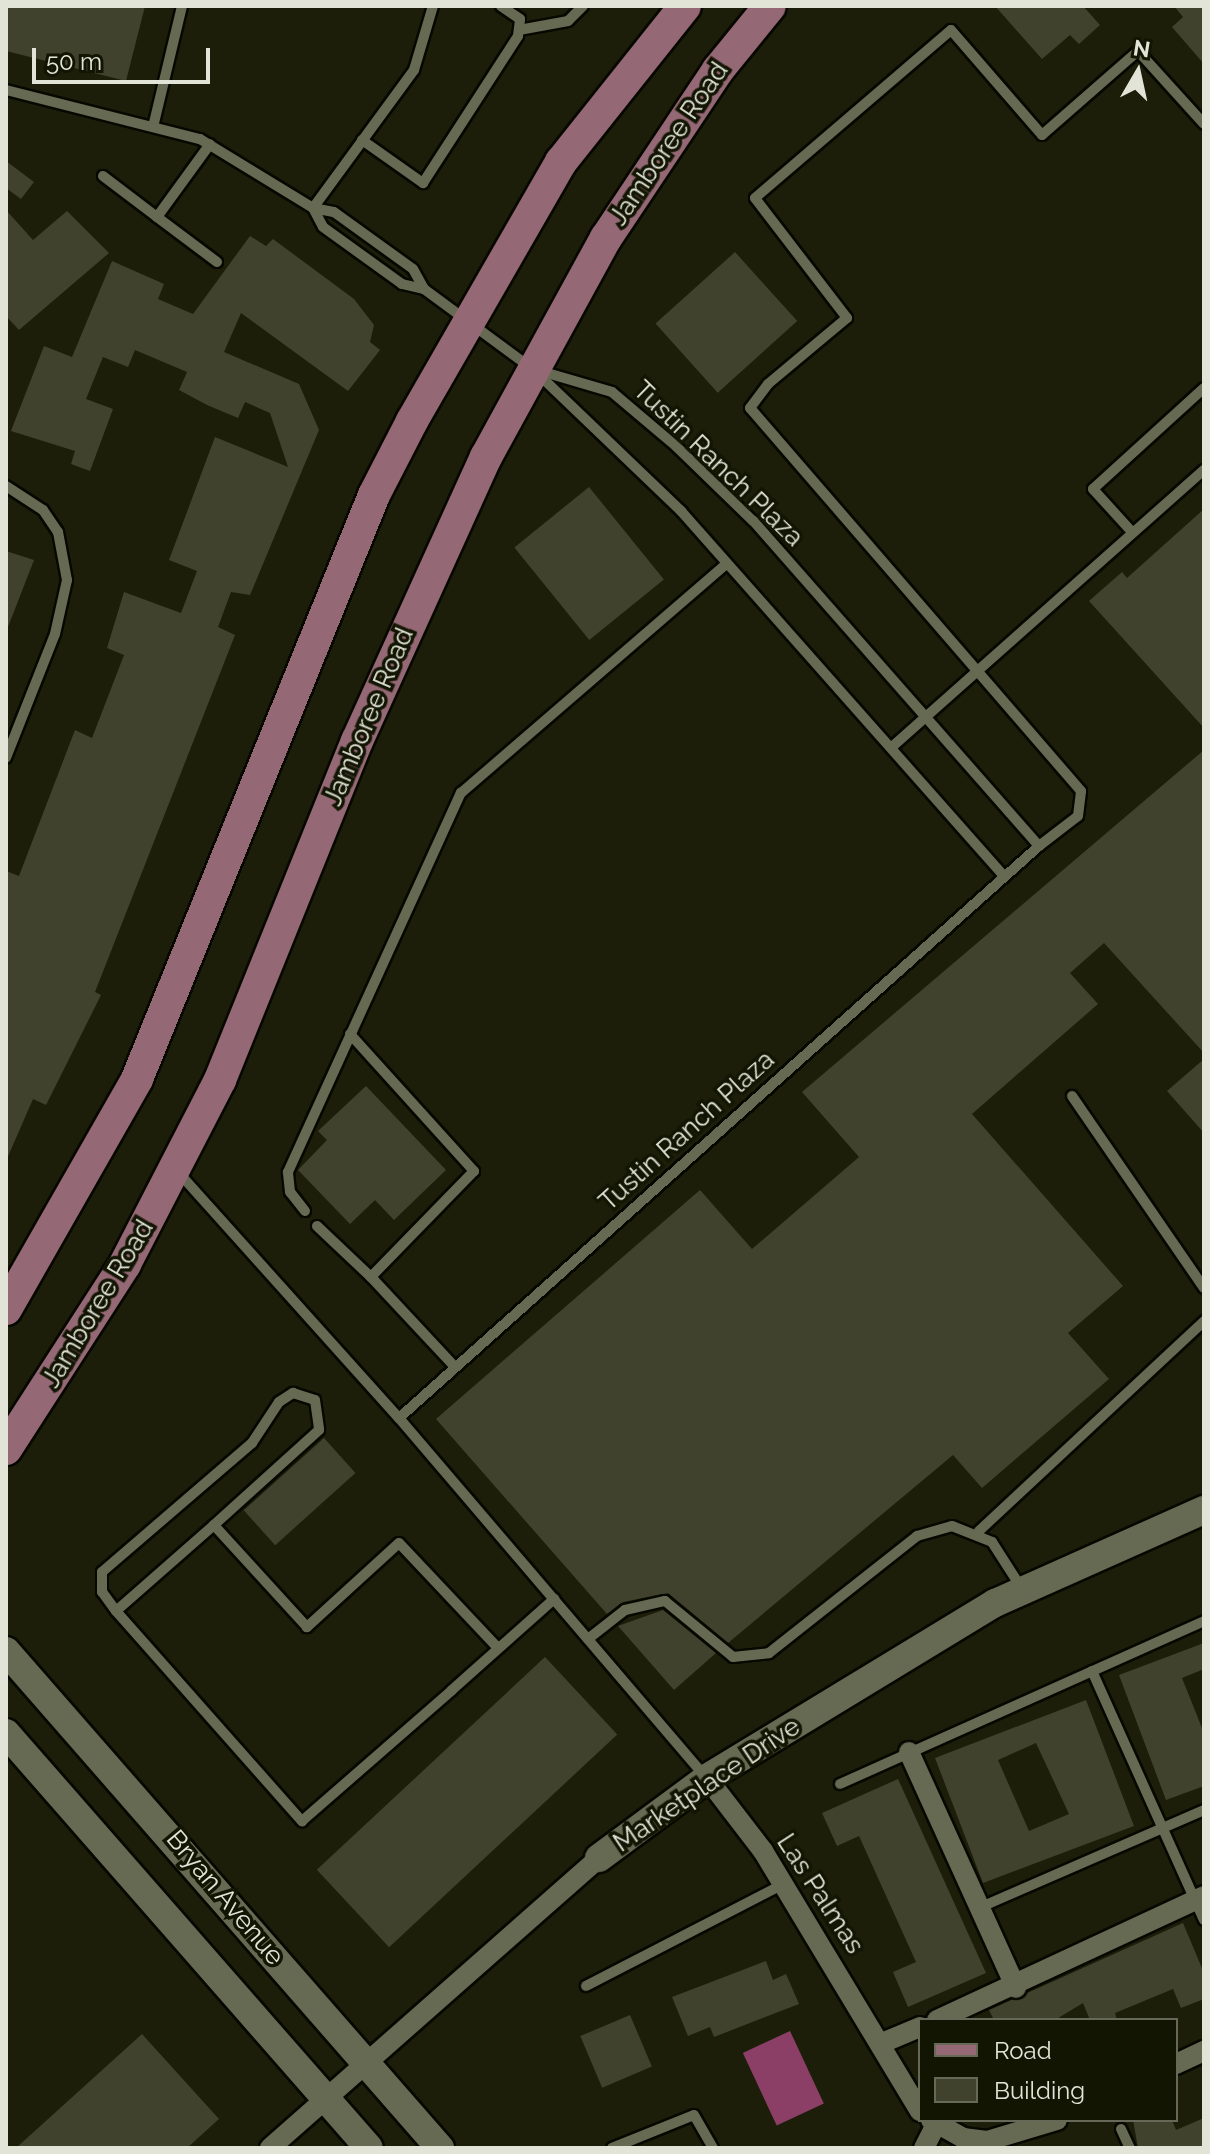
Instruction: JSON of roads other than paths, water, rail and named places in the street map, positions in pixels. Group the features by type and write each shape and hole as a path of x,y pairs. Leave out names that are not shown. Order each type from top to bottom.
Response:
{"main road":[{"path":"6,1309 137,1079 374,495 466,324 561,162 685,6"},
{"name":"Jamboree Road","path":"6,1449 125,1264 175,1169 265,977 419,601 534,370 614,226 718,70 770,6"},
{"name":"Marketplace Drive","path":"599,1858 707,1778 1023,1591 1204,1510"},
{"name":"Bryan Avenue","path":"6,1651 440,2148"},
{"name":"Bryan Avenue","path":"6,1733 369,2148"}],"street":[{"path":"909,1752 1016,1988"},
{"name":"Las Palmas","path":"707,1778 784,1884 918,2107"},
{"name":"Marketplace Drive","path":"270,2148 599,1858"},
{"path":"948,2018 970,2014 1016,1988 1199,1898"},
{"path":"882,2043 918,2028"},
{"path":"1178,2063 1204,2051"},
{"path":"924,2148 933,2122 987,2141 1050,2122"}],"lane":[{"path":"153,127 182,6"},
{"path":"313,208 414,70 433,6"},
{"path":"362,140 423,183 519,30 520,19 501,6"},
{"path":"519,30 568,21 583,6"},
{"path":"1039,846 1078,816 1081,791 982,669 750,408 768,384 847,318 755,198 951,30 1042,135 1138,51 1204,124"},
{"name":"Tustin Ranch Plaza","path":"6,90 210,144 313,208 334,212 413,269 424,289 466,324 534,370 726,564 893,746 1004,876"},
{"path":"157,217 210,144"},
{"path":"103,176 217,262"},
{"name":"Tustin Ranch Plaza","path":"313,208 323,227 402,284 424,289"},
{"name":"Tustin Ranch Plaza","path":"399,1418 1039,846 753,521 677,447 612,392 582,377 534,370"},
{"path":"1132,532 1093,489 1204,388"},
{"path":"893,746 922,714 982,669 1204,470"},
{"path":"6,486 43,510 58,532 67,580 55,634 6,758"},
{"path":"305,1211 290,1192 288,1172 461,793 726,564"},
{"path":"350,1034 474,1171 371,1277"},
{"path":"1072,1096 1204,1288"},
{"path":"175,1169 399,1418 707,1778"},
{"path":"317,1226 371,1277 455,1367"},
{"path":"588,1639 625,1610 665,1601 733,1657 747,1660 769,1653 927,1530 979,1531 1204,1321"},
{"path":"116,1611 319,1430 315,1400 293,1393 279,1402 252,1443 102,1572 102,1592 116,1611 302,1821 554,1599"},
{"path":"214,1525 307,1627 399,1543 498,1648"},
{"path":"979,1531 1023,1591"},
{"path":"840,1784 1204,1621"},
{"path":"1092,1671 1163,1828 1199,1898 1204,1920"},
{"path":"981,1907 1204,1810"},
{"path":"586,1986 784,1884"},
{"path":"612,2148 694,2115 713,2148"},
{"path":"1121,2129 1130,2148"}]}
